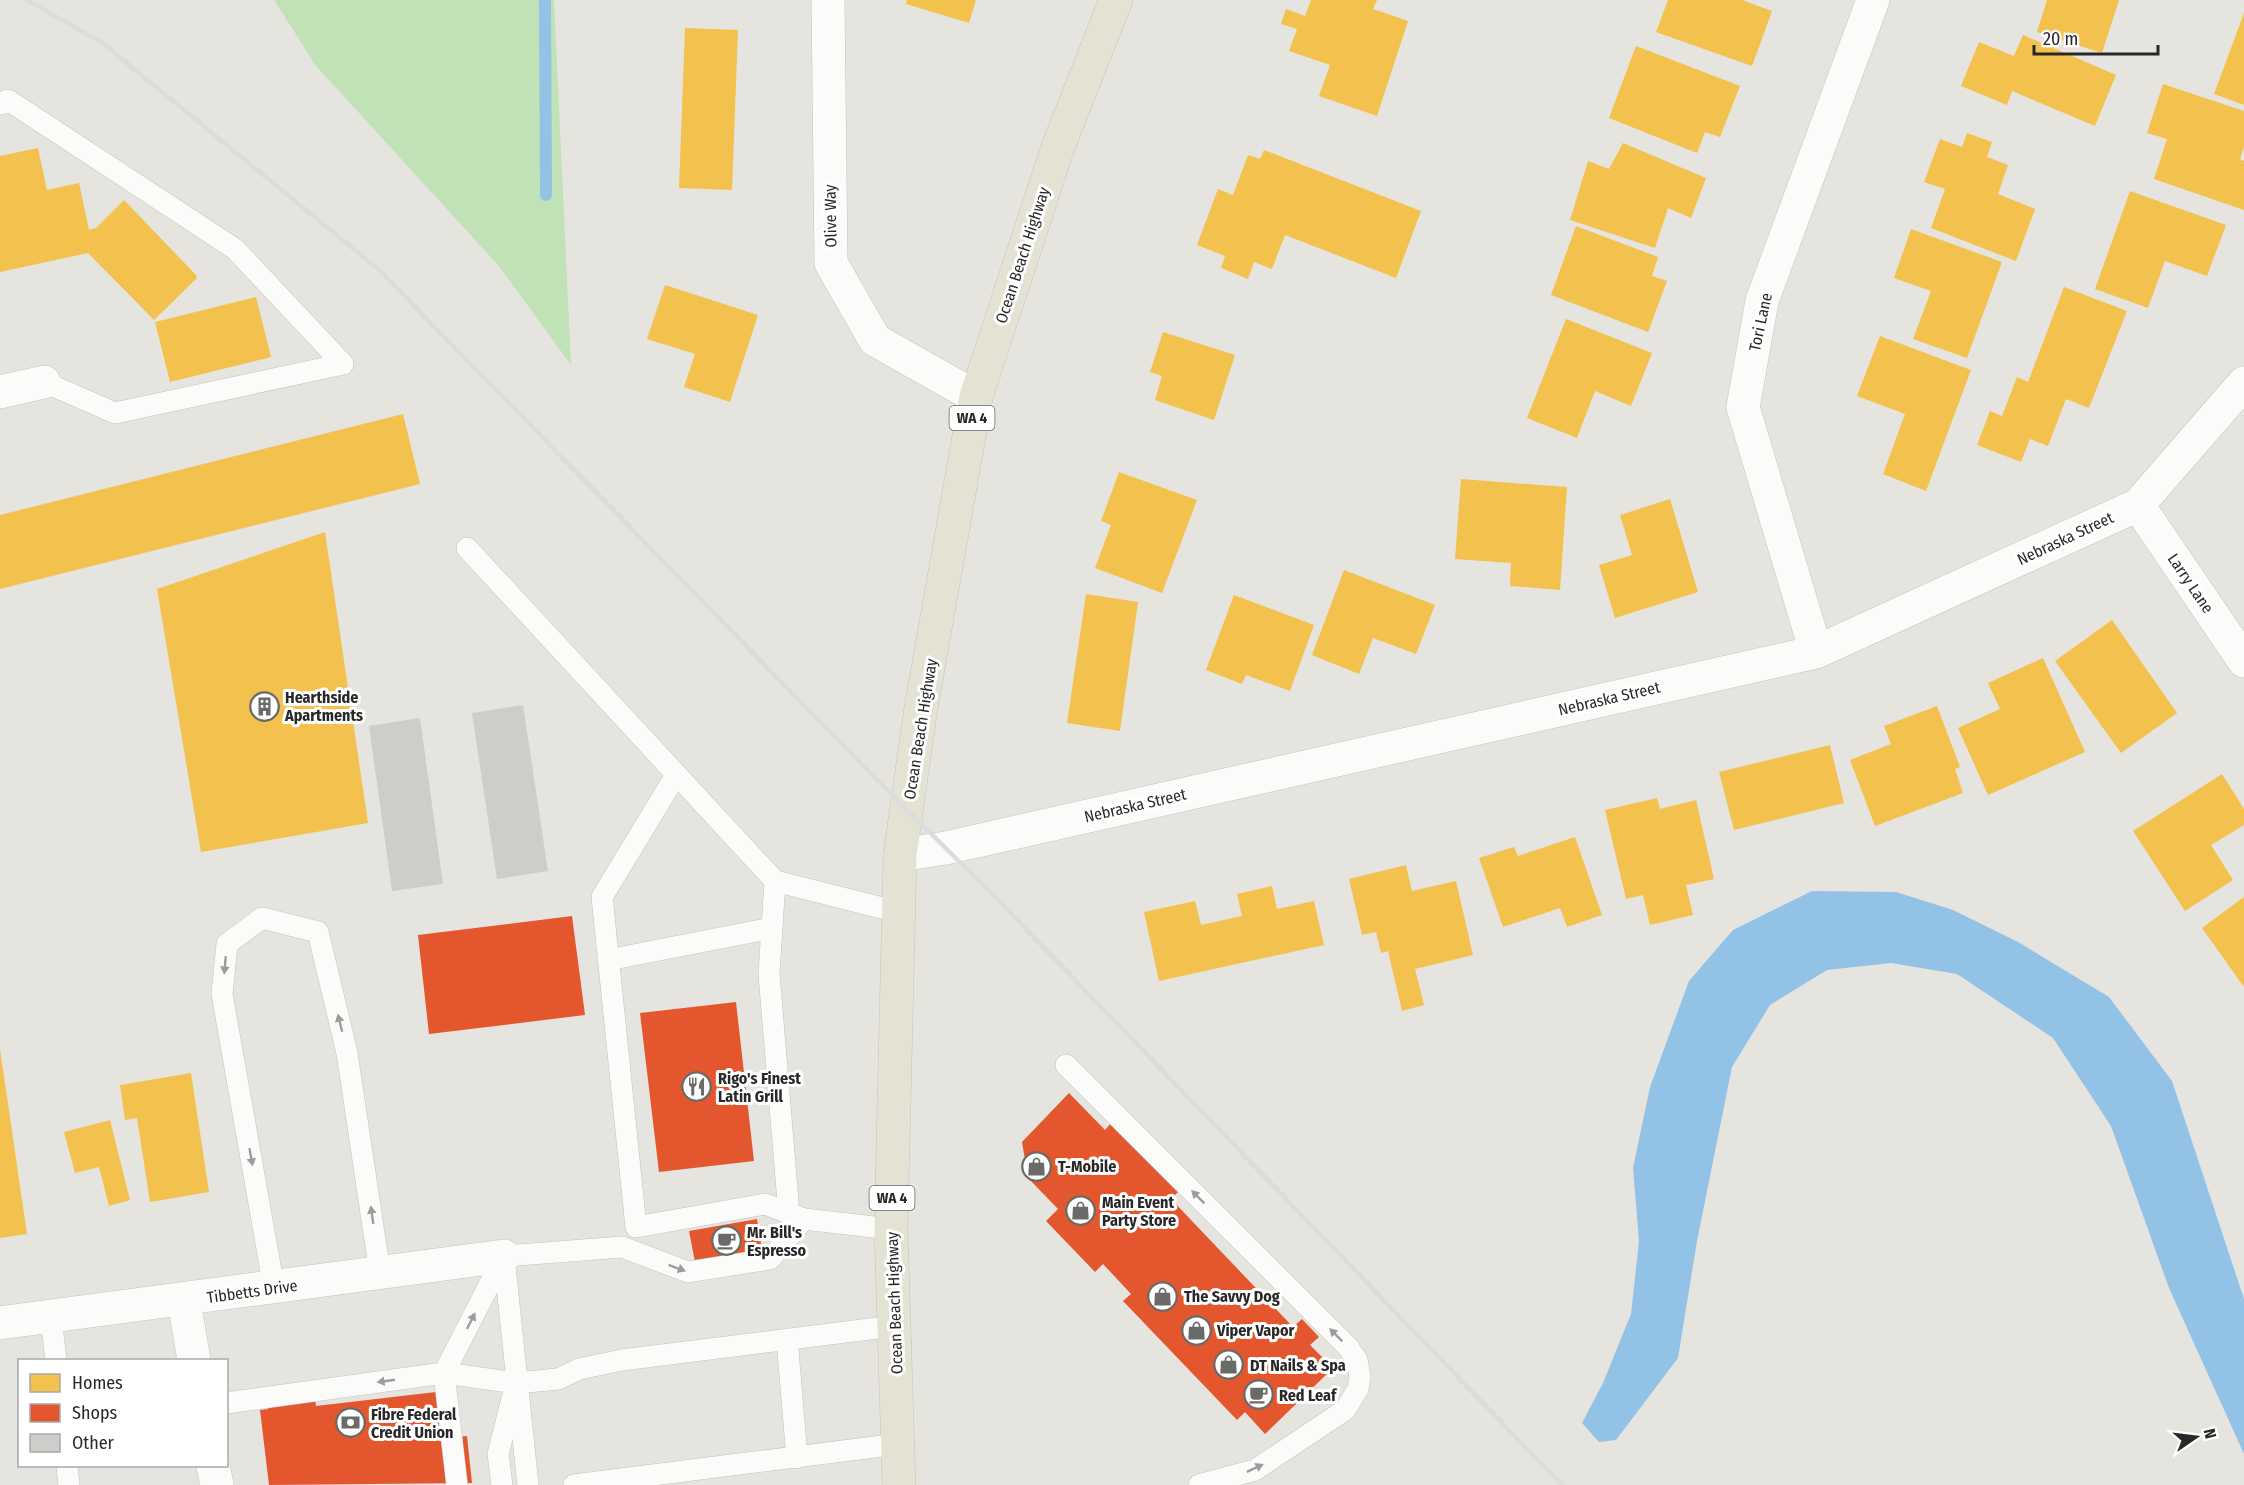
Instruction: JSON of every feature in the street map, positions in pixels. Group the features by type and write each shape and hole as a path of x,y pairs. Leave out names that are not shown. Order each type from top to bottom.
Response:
{"main road":[{"name":"Ocean Beach Highway","path":"899,1485 891,1229 898,912 900,855 921,708 976,397 1058,147 1116,0"}],"street":[{"name":"Olive Way","path":"828,0 831,263 875,340 976,397"},
{"name":"Tori Lane","path":"1816,652 1743,407 1762,301 1873,0"},
{"path":"0,392 44,382"},
{"name":"Nebraska Street","path":"900,855 946,848 1816,652 2138,505 2244,384"},
{"name":"Larry Lane","path":"2138,505 2244,661"},
{"name":"Tibbetts Drive","path":"0,1323 504,1256"},
{"path":"184,1300 194,1359"},
{"path":"213,1467 216,1485"}],"lane":[{"path":"0,104 8,100 235,249 343,364 116,413 44,382"},
{"path":"467,549 775,881 898,912"},
{"path":"622,1247 636,1227 602,897 676,774"},
{"path":"504,1256 622,1247 688,1272 770,1259 797,1217 769,974 775,881"},
{"path":"274,1288 222,994 227,944 262,918 318,932 347,1053 380,1273"},
{"path":"608,960 772,928"},
{"path":"1066,1065 1348,1347 1357,1360 1358,1389 1345,1410 1255,1470 1199,1485"},
{"path":"636,1227 765,1204 797,1217 891,1229"},
{"path":"457,1485 444,1373 504,1256"},
{"path":"504,1256 528,1485"},
{"path":"51,1317 56,1359"},
{"path":"228,1403 444,1373 516,1383 558,1379 579,1369 622,1360 894,1326"},
{"path":"786,1340 797,1458"},
{"path":"502,1485 498,1454 516,1383"},
{"path":"574,1485 898,1444"},
{"path":"67,1467 69,1485"}],"green space":[{"path":"274,0 554,0 571,365 499,266 316,66"}],"water":[{"path":"1812,891 1896,892 1953,910 2018,942 2109,997 2172,1081 2244,1299 2244,1454 2169,1288 2111,1126 2053,1038 1957,974 1891,963 1827,970 1770,1005 1732,1067 1697,1241 1678,1358 1616,1440 1599,1442 1582,1423 1603,1383 1631,1314 1639,1241 1633,1168 1650,1087 1689,981 1733,930"}],"building: Homes":[{"path":"907,0 976,0 969,23 906,4"},
{"path":"1311,0 1377,0 1373,9 1408,21 1377,116 1319,96 1330,65 1289,51 1297,29 1281,24 1286,9 1305,16"},
{"path":"1668,0 1742,0 1772,11 1752,66 1656,32"},
{"path":"2047,0 2119,0 2102,53 2037,32"},
{"path":"2244,13 2244,105 2214,94"},
{"path":"685,28 738,30 732,190 679,188"},
{"path":"2023,35 2116,75 2095,126 2012,91 2007,105 1961,86 1979,42 2014,56"},
{"path":"1636,46 1740,86 1720,137 1705,132 1697,153 1609,118"},
{"path":"2163,84 2244,111 2244,147 2240,159 2244,161 2244,210 2154,179 2167,139 2147,133"},
{"path":"1967,133 1992,142 1987,157 2008,165 1998,194 2035,209 2016,261 1931,228 1945,189 1924,182 1940,139 1962,147"},
{"path":"1623,143 1706,178 1691,218 1668,208 1655,248 1570,220 1588,161 1609,169"},
{"path":"38,148 47,190 79,183 89,230 96,228 124,200 196,275 197,278 154,320 88,253 0,272 0,156"},
{"path":"1264,150 1421,211 1396,278 1285,235 1272,269 1254,262 1248,279 1221,268 1225,256 1197,245 1218,189 1233,195 1248,155 1260,159"},
{"path":"2130,191 2226,225 2207,276 2165,261 2148,308 2095,289"},
{"path":"1576,226 1658,257 1652,276 1667,281 1648,332 1551,295"},
{"path":"1911,229 2002,262 1967,358 1913,339 1931,291 1894,278"},
{"path":"665,285 758,315 730,402 684,387 695,354 647,339"},
{"path":"2064,287 2127,311 2089,408 2066,399 2048,446 2030,439 2021,462 1977,445 1990,411 2002,416 2017,377 2028,382"},
{"path":"256,297 271,357 170,382 155,322"},
{"path":"1566,319 1652,353 1631,406 1595,391 1577,438 1527,418"},
{"path":"1163,332 1235,355 1214,420 1155,400 1162,376 1150,372"},
{"path":"1880,336 1971,370 1926,491 1883,474 1905,414 1857,396"},
{"path":"403,414 420,484 0,589 0,515"},
{"path":"1119,472 1197,500 1162,593 1095,568 1111,525 1101,521"},
{"path":"1461,479 1567,487 1560,590 1510,586 1511,563 1455,559"},
{"path":"1670,499 1698,592 1615,618 1599,565 1632,555 1620,515"},
{"name":"Hearthside Apartments","path":"325,532 368,823 201,852 157,589"},
{"path":"1344,570 1435,605 1416,654 1373,638 1359,674 1312,655"},
{"path":"1086,594 1138,602 1120,731 1067,723"},
{"path":"1234,595 1314,625 1290,691 1246,675 1242,684 1206,670"},
{"path":"2112,620 2177,713 2121,753 2055,661"},
{"path":"2043,658 2085,752 1988,795 1958,728 2000,709 1988,683"},
{"path":"1937,706 1960,767 1955,769 1963,793 1875,826 1850,760 1891,744 1884,726"},
{"path":"1830,745 1844,803 1734,830 1719,772"},
{"path":"2222,774 2244,809 2244,825 2211,845 2233,880 2185,911 2133,831"},
{"path":"1657,798 1660,809 1696,800 1714,879 1686,885 1693,915 1650,925 1643,895 1626,899 1605,810"},
{"path":"1575,837 1602,915 1567,927 1560,908 1503,927 1479,858 1514,847 1518,856"},
{"path":"1406,865 1412,891 1456,881 1473,955 1415,969 1424,1005 1402,1011 1388,951 1381,953 1376,932 1362,935 1349,879"},
{"path":"1272,886 1277,909 1314,901 1324,945 1159,981 1144,912 1195,901 1201,925 1242,916 1237,894"},
{"path":"2244,897 2244,987 2202,928"},
{"path":"0,1049 27,1234 0,1238"},
{"path":"191,1073 209,1192 150,1202 137,1118 125,1120 120,1085"},
{"path":"110,1120 130,1200 109,1206 99,1167 75,1173 64,1132"}],"building: Shops":[{"path":"572,916 585,1015 429,1034 418,935"},
{"name":"Rigo's Finest Latin Grill","path":"736,1002 754,1161 659,1172 640,1013"},
{"path":"1069,1093 1105,1130 1111,1123 1178,1192 1171,1199 1293,1327 1302,1319 1319,1337 1310,1345 1333,1368 1265,1434 1245,1412 1237,1420 1123,1301 1131,1294 1103,1264 1095,1272 1046,1221 1058,1209 1028,1178 1022,1142"},
{"name":"Mr. Bill's Espresso","path":"757,1219 762,1250 695,1262 689,1231"},
{"name":"Fibre Federal Credit Union","path":"313,1381 316,1406 436,1392 441,1439 467,1436 472,1483 269,1485 260,1410 268,1409 266,1387"}],"building: Other":[{"path":"523,705 548,871 497,879 472,713"},
{"path":"420,718 443,884 392,891 369,726"}],"waterway":[{"path":"545,0 546,195"}],"railway":[{"path":"27,0 101,42 378,269 880,783 997,899 1562,1485"}],"place":[{"name":"Hearthside Apartments","path":"264,706"},
{"name":"Rigo's Finest Latin Grill","path":"697,1087"},
{"name":"T-Mobile","path":"1037,1166"},
{"name":"Main Event Party Store","path":"1081,1211"},
{"name":"Mr. Bill's Espresso","path":"726,1241"},
{"name":"The Savvy Dog","path":"1163,1296"},
{"name":"Viper Vapor","path":"1196,1330"},
{"name":"DT Nails & Spa","path":"1229,1365"},
{"name":"Red Leaf","path":"1258,1395"},
{"name":"Fibre Federal Credit Union","path":"350,1423"}]}
